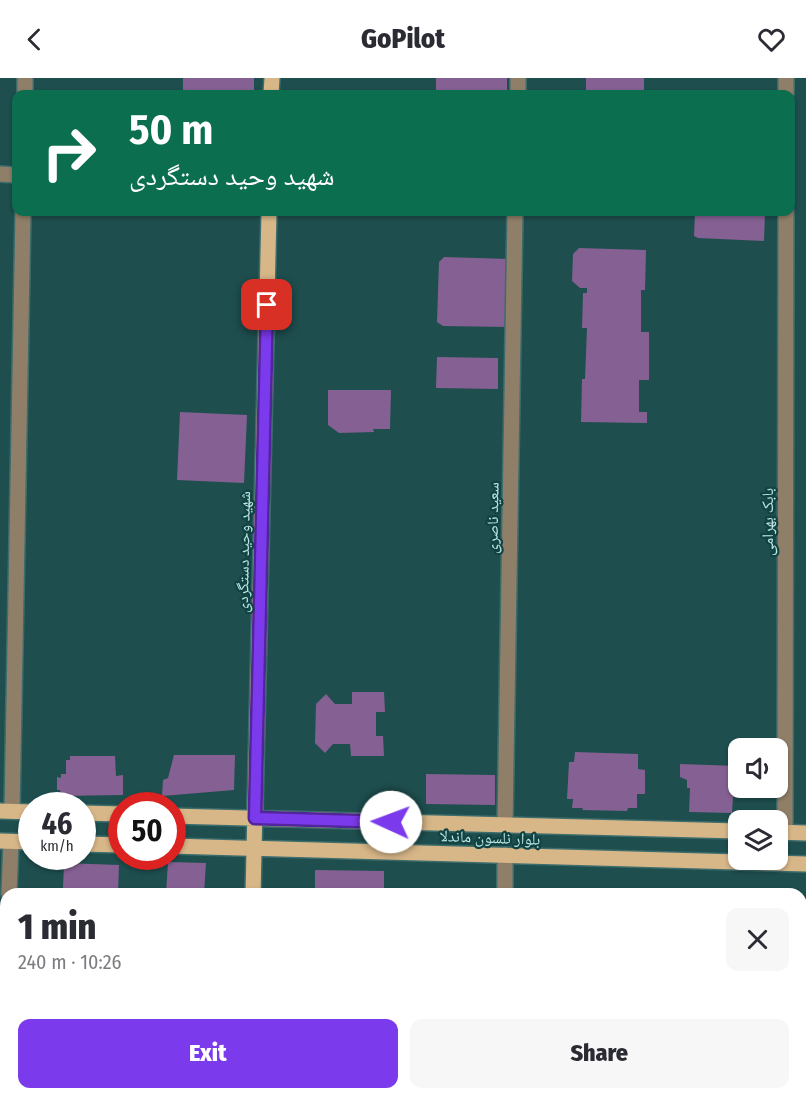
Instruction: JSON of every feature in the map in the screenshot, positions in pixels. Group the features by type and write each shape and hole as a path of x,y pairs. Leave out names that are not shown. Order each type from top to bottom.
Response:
{"main road":[{"name":"شهید وحید دستگردی","path":"254,888 269,216"},
{"name":"بلوار نلسون ماندلا","path":"186,816 728,831"},
{"path":"788,832 806,833"},
{"name":"بلوار نلسون ماندلا","path":"186,847 806,864"}],"street":[{"path":"6,811 23,216"},
{"name":"سعید ناصری","path":"505,825 515,216"},
{"name":"بابک بهرامی","path":"781,810 786,216"},
{"path":"6,842 9,888"},
{"path":"505,855 505,888"}],"building":[{"path":"183,78 254,78 254,90 183,90"},
{"path":"436,78 507,78 507,90 436,90"},
{"path":"586,78 644,78 644,90 586,90"},
{"path":"695,216 765,216 764,241 694,236"},
{"path":"579,248 646,250 645,290 641,290 641,332 649,332 649,380 639,380 639,412 647,412 647,423 581,422 587,328 582,328 583,293 587,293 587,288 580,288 572,281 573,254"},
{"path":"444,257 509,259 508,327 443,326 437,322 439,262"},
{"path":"437,357 498,358 498,389 436,388"},
{"path":"328,390 391,390 390,429 339,433 328,425"},
{"path":"180,412 247,415 244,483 177,480"},
{"path":"352,692 384,692 385,712 376,712 376,736 383,736 384,756 351,756 350,744 333,744 325,753 315,743 316,704 326,694 335,704 352,704"},
{"path":"575,752 638,754 638,769 645,770 645,794 637,794 637,808 628,808 627,811 572,808 573,799 567,799 569,762 574,762"},
{"path":"174,755 235,755 234,790 186,794 186,792 162,792 163,780 168,778"},
{"path":"70,756 115,756 116,776 123,775 123,792 108,792 108,795 96,795 96,792 60,792 57,790 57,777 61,778 61,774 66,774 66,760 70,760"},
{"path":"680,764 728,766 728,798 733,798 732,810 728,810 728,813 689,812 690,788 687,788 687,780 680,777"},
{"path":"426,774 495,775 495,805 426,804"},
{"path":"186,862 206,863 204,888 166,888 168,870 186,870"},
{"path":"96,864 108,865 108,870 119,870 118,888 63,888 64,870 96,870"},
{"path":"315,870 384,871 384,888 315,888"}],"route":[{"path":"267,305 255,818 391,822"}]}
